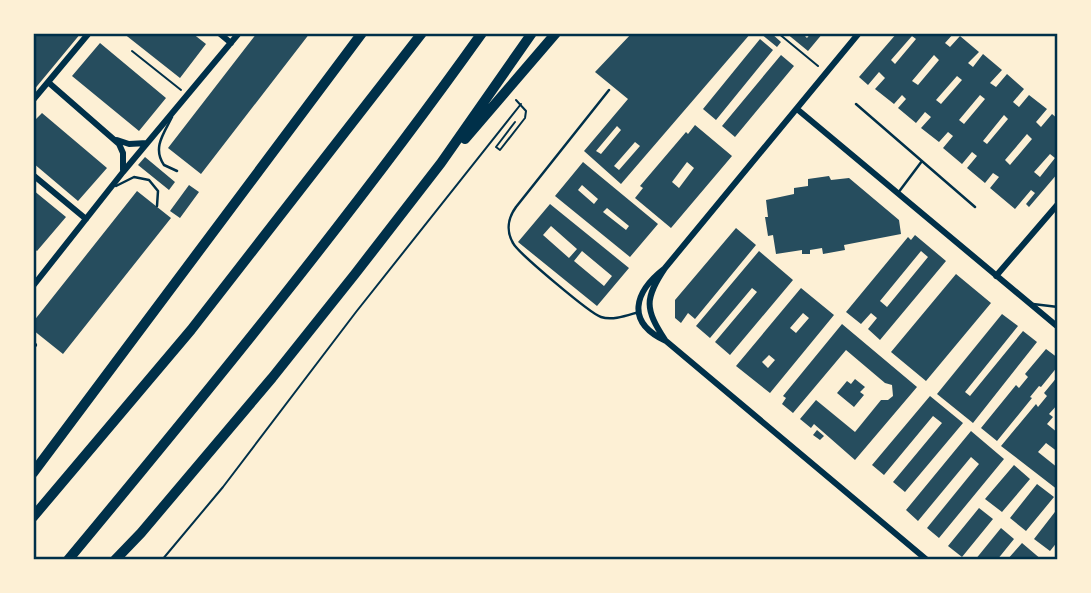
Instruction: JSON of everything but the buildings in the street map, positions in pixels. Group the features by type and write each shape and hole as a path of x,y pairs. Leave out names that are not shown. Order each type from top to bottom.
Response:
{"highway":[{"path":"33,473 362,33"},
{"path":"33,517 191,330 422,33"},
{"path":"68,560 219,379 339,226 482,33"},
{"path":"115,560 279,370 441,163 532,33"},
{"path":"441,163 556,33"},
{"path":"124,560 141,533"}],"street":[{"path":"33,100 89,33"},
{"path":"219,33 231,43"},
{"path":"33,285 239,33"},
{"path":"859,33 665,268 642,289 638,300 639,312 648,330 667,341 928,560"},
{"path":"48,82 112,137 123,153 123,172"},
{"path":"797,108 1058,327"},
{"path":"112,137 129,144 147,143"},
{"path":"33,175 86,219"},
{"path":"996,275 1058,204"},
{"path":"665,268 650,293 649,308 652,320 667,341"}],"lane":[{"path":"609,90 516,207 510,219 509,232 517,249 594,314 610,318 639,312"},
{"path":"856,104 975,206"},
{"path":"176,108 158,151 164,164 177,170"},
{"path":"898,193 922,161"},
{"path":"110,189 134,177 142,177 154,184 158,191 157,205"},
{"path":"1030,303 1058,307"}],"path":[{"path":"778,33 826,74"},
{"path":"132,51 187,96"},
{"path":"507,90 526,111 525,118 500,150 496,147 515,122"},
{"path":"162,560 223,487 521,104"}]}
